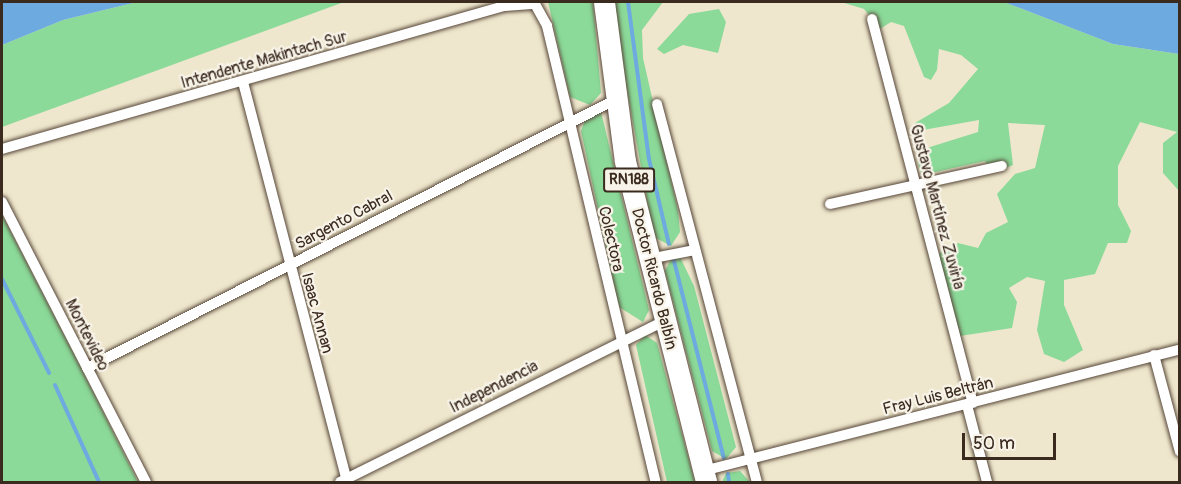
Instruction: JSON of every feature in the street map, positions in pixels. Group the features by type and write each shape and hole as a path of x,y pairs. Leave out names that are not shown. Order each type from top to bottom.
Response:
{"highway":[{"name":"Doctor Ricardo Balbín","path":"604,2 615,100 649,259 704,477"}],"street":[{"name":"Intendente Makintach Sur","path":"2,149 504,6 535,4"},
{"name":"Colectora","path":"535,4 543,12 618,340 656,483"},
{"name":"Gustavo Martínez Zuviría","path":"872,19 970,404 987,483"},
{"name":"Isaac Annan","path":"243,82 344,481"},
{"name":"Sargento Cabral","path":"87,368 569,120 615,100"},
{"path":"657,104 757,483"},
{"path":"830,204 915,183 1002,166"},
{"name":"Montevideo","path":"2,202 146,483"},
{"path":"649,259 695,250"},
{"name":"Independencia","path":"344,481 618,340 664,321"},
{"name":"Fray Luis Beltrán","path":"704,477 751,459 1179,349"},
{"path":"1155,355 1179,452"}],"green space":[{"path":"137,2 344,2 2,127 2,45 63,20"},
{"path":"548,2 593,2 601,93 590,105 570,97"},
{"path":"611,2 663,2 642,30 643,58 678,211 680,232 671,246 656,238 650,216"},
{"path":"841,2 1004,2 1113,44 1179,54 1179,191 1163,173 1163,143 1177,132 1140,122 1118,166 1118,205 1131,231 1127,243 1108,243 1095,274 1064,280 1064,305 1083,350 1064,362 1044,354 1037,330 1045,281 1027,277 1009,288 1017,302 1012,328 960,336 938,254 958,243 978,248 986,233 1008,222 997,194 1015,174 1035,168 1045,125 1008,123 1013,165 993,173 985,161 922,175 918,163 930,147 978,132 979,120 923,130 915,123 949,103 978,69 961,55 939,49 937,70 931,80 924,77 904,26 891,22 880,29 864,9"},
{"path":"719,9 726,22 718,53 683,45 664,54 657,49 689,14"},
{"path":"601,112 649,310 643,322 619,307 581,131 585,120"},
{"path":"2,215 80,366 138,482 2,482"},
{"path":"673,255 681,259 694,286 736,447 726,459 712,451 665,271"},
{"path":"645,335 657,343 695,482 667,482 636,345"},
{"path":"740,471 750,482 722,482 726,473"}],"water":[{"path":"2,2 137,2 63,20 2,45"},
{"path":"1004,2 1179,2 1179,54 1113,44"}],"waterway":[{"path":"628,2 649,159 669,244"},
{"path":"673,257 724,458"},
{"path":"2,279 49,373"},
{"path":"55,385 99,482"},
{"path":"728,474 729,482"}]}
